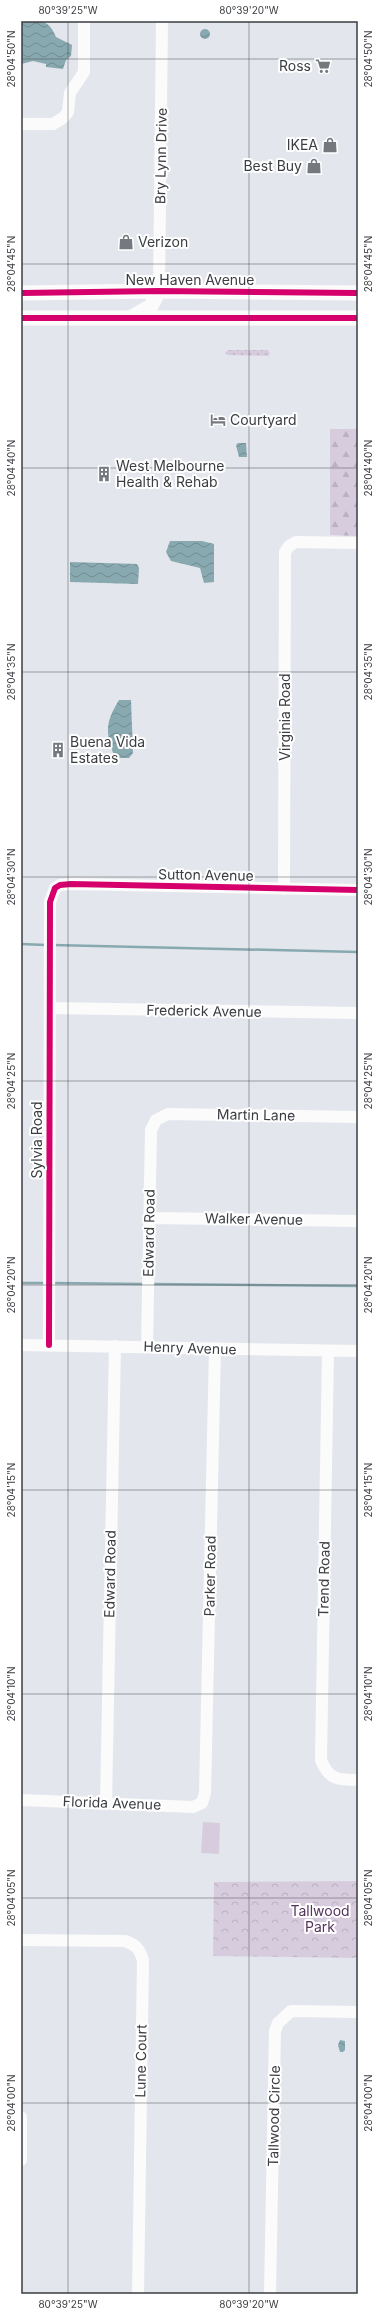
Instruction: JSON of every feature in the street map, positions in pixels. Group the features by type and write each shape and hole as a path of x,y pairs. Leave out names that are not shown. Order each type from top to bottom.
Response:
{"main road":[{"name":"New Haven Avenue","path":"21,293 159,291 358,293"},
{"path":"131,318 151,306 159,291"},
{"path":"157,318 168,303 187,292"},
{"path":"21,318 358,318"}],"street":[{"path":"21,124 53,124 63,118 68,112 70,93 84,72 84,21"},
{"name":"Bry Lynn Drive","path":"159,291 162,21"},
{"name":"Virginia Road","path":"284,889 285,552 288,546 296,542 358,543"},
{"name":"Sutton Avenue","path":"54,888 60,885 71,884 358,890"},
{"name":"Sylvia Road","path":"49,1345 50,902 54,888"},
{"name":"Frederick Avenue","path":"50,1008 358,1013"},
{"name":"Martin Lane","path":"156,1120 168,1114 358,1117"},
{"name":"Edward Road","path":"147,1347 151,1130 156,1120"},
{"name":"Walker Avenue","path":"150,1218 358,1221"},
{"name":"Henry Avenue","path":"21,1345 358,1351"},
{"name":"Edward Road","path":"106,1803 115,1346"},
{"name":"Parker Road","path":"202,1803 205,1793 214,1349"},
{"name":"Trend Road","path":"328,1351 321,1760 326,1772 335,1778 358,1780"},
{"name":"Florida Avenue","path":"21,1800 193,1807 202,1803"},
{"name":"Lune Court","path":"21,1940 125,1941 135,1944 140,1951 143,1960 138,2294"},
{"name":"Tallwood Circle","path":"270,2294 275,2032 278,2023 291,2011 358,2012"},
{"path":"21,2124 21,2154"}],"green space":[{"path":"228,350 268,350 270,354 268,356 228,355 225,353"},
{"path":"330,429 358,429 358,536 330,535"},
{"path":"203,1822 220,1823 219,1854 201,1853"},
{"name":"Tallwood Park","path":"358,1881 358,1958 213,1956 214,1882"}],"water":[{"path":"21,21 43,22 50,26 56,37 72,45 71,56 66,60 63,69 46,67 46,64 33,61 21,64"},
{"path":"205,29 210,34 205,39 200,34"},
{"name":"Courtyard","path":"238,443 246,443 247,457 239,457 236,445"},
{"path":"170,541 202,541 214,544 214,582 204,583 200,568 171,561 166,552"},
{"path":"70,562 137,564 139,568 138,584 70,582"},
{"path":"119,700 131,700 133,753 129,758 115,758 109,741 109,722 114,708"},
{"path":"340,2040 345,2041 345,2050 343,2052 340,2052 338,2045"}],"waterway":[{"path":"21,944 46,945"},
{"path":"53,945 358,952"},
{"path":"21,1283 44,1283"},
{"path":"54,1283 143,1284"},
{"path":"154,1284 358,1286"}],"cycle path":[{"path":"21,293 159,291 358,293"},
{"path":"21,318 358,318"},
{"path":"49,1345 50,902 55,888 60,885 71,884 358,890"}],"place":[{"name":"Ross","path":"323,66"},
{"name":"IKEA","path":"330,145"},
{"name":"Best Buy","path":"314,166"},
{"name":"Verizon","path":"126,242"},
{"name":"Courtyard","path":"218,420"},
{"name":"West Melbourne Health & Rehab","path":"104,474"},
{"name":"Buena Vida Estates","path":"58,750"}]}
